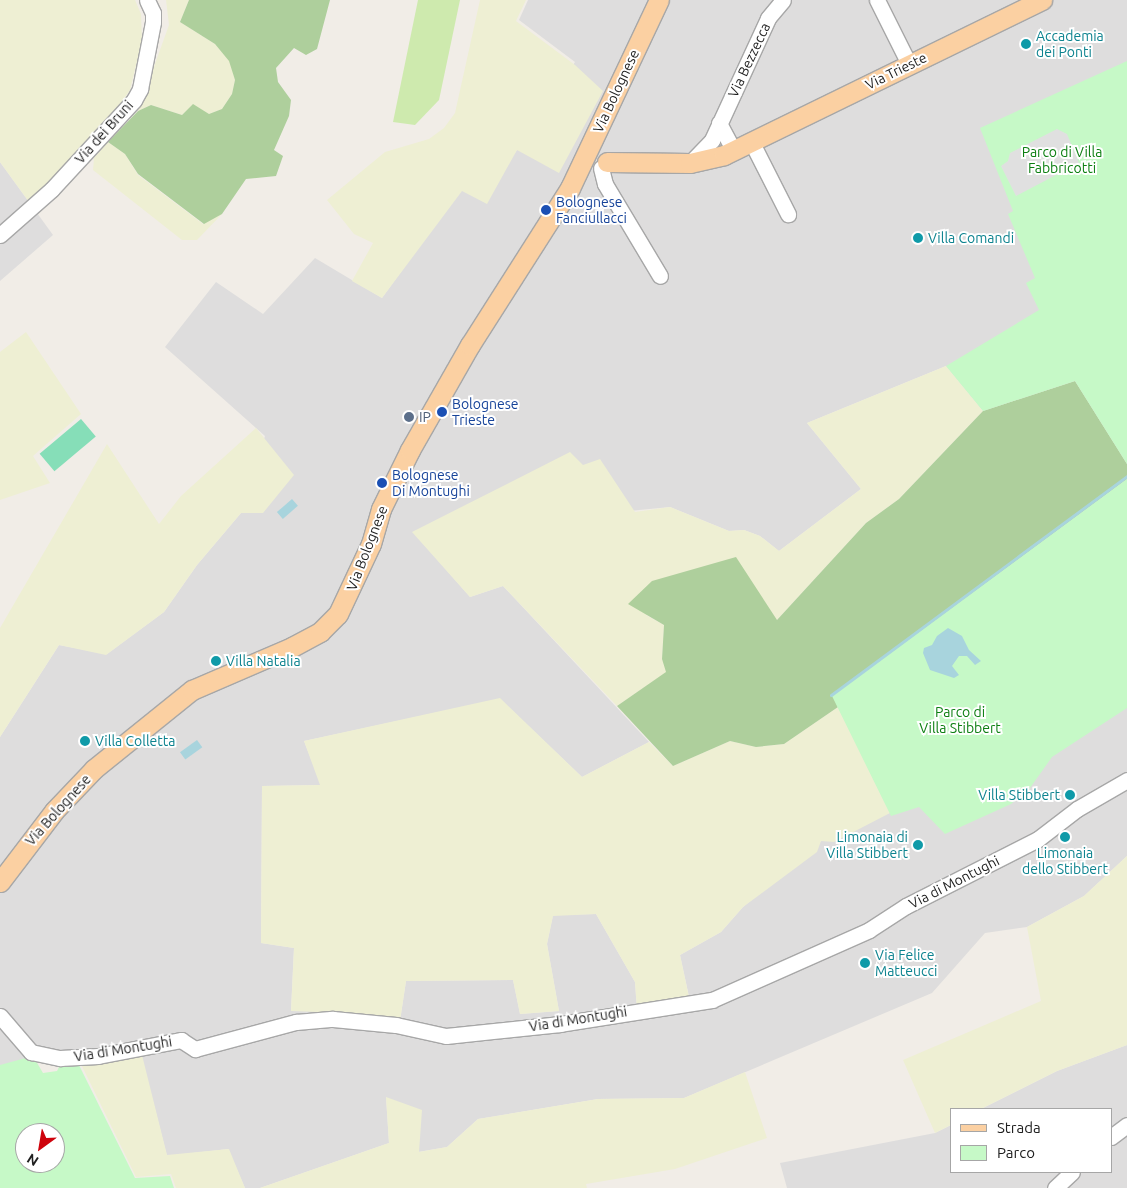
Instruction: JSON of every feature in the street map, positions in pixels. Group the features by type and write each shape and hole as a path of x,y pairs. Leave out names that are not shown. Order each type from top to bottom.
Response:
{"main road":[{"name":"Via Bolognese","path":"0,882 54,810 94,769 192,690 299,644 320,632 338,614 371,544 381,509 416,438 506,287 574,181 596,160 659,0"},
{"name":"Via Trieste","path":"596,160 690,163 734,151 1042,0"}],"street":[{"name":"Via dei Bruni","path":"0,235 52,189 134,100 140,89 153,22 153,13 147,0"},
{"name":"Via Bezzecca","path":"690,163 708,146 768,18 783,0"},
{"path":"877,0 909,64"},
{"path":"720,123 734,151"},
{"path":"752,143 788,214"},
{"path":"596,160 605,184 660,276"},
{"name":"Via di Montughi","path":"0,1016 31,1052 60,1058 98,1056 181,1040 195,1050 296,1022 333,1019 396,1025 446,1036 560,1024 712,1000 869,930 906,906 1038,839 1077,809 1127,780"},
{"path":"1112,1136 1127,1125"},
{"path":"1055,1188 1071,1173"}],"shaded area":[{"path":"528,0 1127,0 1127,464 1075,381 983,411 946,366 807,423 861,489 779,551 760,536 744,530 729,531 670,507 413,532 470,597 503,586 649,742 582,777 500,699 304,741 321,785 262,786 261,943 294,948 291,1010 348,1013 400,1021 406,981 513,980 520,1014 559,1011 547,944 553,915 596,914 635,982 637,1010 690,1001 680,955 721,932 743,907 821,841 889,813 832,696 1127,479 1127,856 1084,896 1027,927 985,933 932,993 684,1098 598,1099 478,1119 447,1147 418,1152 386,1097 389,1143 260,1188 245,1188 228,1149 167,1156 141,1055 95,1065 39,1060 0,1066 0,737 59,645 107,654 164,612 197,565 241,513 265,436 165,347 216,282 263,314 315,258 382,298 461,188 515,153 575,62 519,20"},
{"path":"1057,129 1067,134 1079,163 1016,196 1001,166 1008,161 1010,153"},
{"path":"0,162 53,235 0,281"},
{"path":"1127,1045 1127,1188 787,1188 780,1163 935,1133 950,1126 950,1173 1112,1173 1112,1108 983,1108 1057,1071"}],"green space":[{"path":"0,0 135,0 141,14 142,41 130,90 120,105 29,202 0,162"},
{"path":"166,0 189,0 180,22 215,44 230,61 235,80 232,94 222,109 209,114 193,105 182,115 151,105 138,111 169,25"},
{"path":"189,0 330,0 317,49 306,55 294,48 276,68 278,82 291,100 289,116 274,150 283,156 276,176 246,179 222,214 204,224 138,174 125,154 108,142 138,111 151,105 182,115 193,104 209,114 222,109 232,94 235,80 229,61 215,44 180,22"},
{"path":"418,0 460,0 439,100 415,125 393,122"},
{"path":"480,0 526,0 516,21 575,65 603,91 559,173 517,150 487,204 462,191 382,298 352,281 373,243 354,234 327,200 385,152 429,139 444,128 455,113"},
{"name":"Parco di Villa Fabbricotti","path":"1127,61 1127,464 1075,381 983,411 946,366 1039,310 1026,283 1035,278 1008,214 1013,211 980,128"},
{"path":"108,142 125,154 138,175 203,224 222,214 197,240 182,240 93,170 94,158"},
{"path":"26,332 81,414 33,456 50,483 0,500 0,352"},
{"path":"946,366 983,411 899,499 866,523 777,620 646,615 664,625 662,659 667,672 617,706 503,586 470,597 412,532 570,452 583,465 600,459 635,512 670,507 729,531 744,530 760,536 779,551 861,489 807,423"},
{"path":"1075,381 1127,464 1127,479 833,696 838,707 784,744 756,747 730,741 673,766 617,706 666,672 662,659 664,625 628,604 652,581 736,557 777,620 866,523 899,499 983,411"},
{"path":"81,419 96,437 54,471 40,454"},
{"path":"256,428 294,475 263,513 241,513 197,565 164,612 106,655 59,645 0,737 0,628 107,444 159,524 181,496"},
{"name":"Parco di Villa Stibbert","path":"1127,479 1127,708 1052,757 1030,788 1011,804 945,834 919,807 891,816 832,696"},
{"path":"500,698 582,777 649,742 673,766 730,741 756,747 784,744 838,707 890,813 834,842 821,841 817,852 743,907 721,932 680,955 690,1002 637,1010 635,982 596,914 553,916 547,944 559,1011 520,1014 513,980 406,981 400,1021 345,1013 291,1011 294,948 261,943 262,786 320,785 304,741"},
{"path":"1127,856 1127,1045 1057,1071 983,1108 950,1108 950,1126 935,1133 903,1060 1041,1001 1027,927 1084,896"},
{"path":"142,1055 167,1155 229,1149 245,1188 176,1188 171,1174 136,1177 80,1062 95,1065"},
{"path":"33,1056 43,1073 57,1071 62,1061 76,1059 135,1178 170,1176 174,1188 0,1188 0,1065"},
{"path":"745,1072 767,1138 675,1169 586,1184 587,1188 260,1188 389,1143 386,1097 422,1110 419,1152 447,1147 478,1119 598,1099 684,1098"}],"water":[{"path":"292,499 298,506 283,519 277,512"},
{"path":"948,628 962,636 969,650 981,661 975,665 967,656 959,656 952,666 959,675 954,678 930,670 923,653 924,648 932,645 937,636"},
{"path":"197,740 202,747 185,760 180,752"}],"waterway":[{"path":"831,695 1127,476"}],"place":[{"name":"Accademia dei Ponti","path":"1026,44"},
{"name":"Bolognese Fanciullacci","path":"546,210"},
{"name":"Villa Comandi","path":"918,238"},
{"name":"Bolognese Trieste","path":"442,412"},
{"name":"IP","path":"409,417"},
{"name":"Bolognese Di Montughi","path":"382,483"},
{"name":"Villa Natalia","path":"216,661"},
{"name":"Villa Colletta","path":"85,741"},
{"name":"Villa Stibbert","path":"1070,795"},
{"name":"Limonaia dello Stibbert","path":"1065,837"},
{"name":"Limonaia di Villa Stibbert","path":"918,845"},
{"name":"Via Felice Matteucci","path":"865,963"}]}
